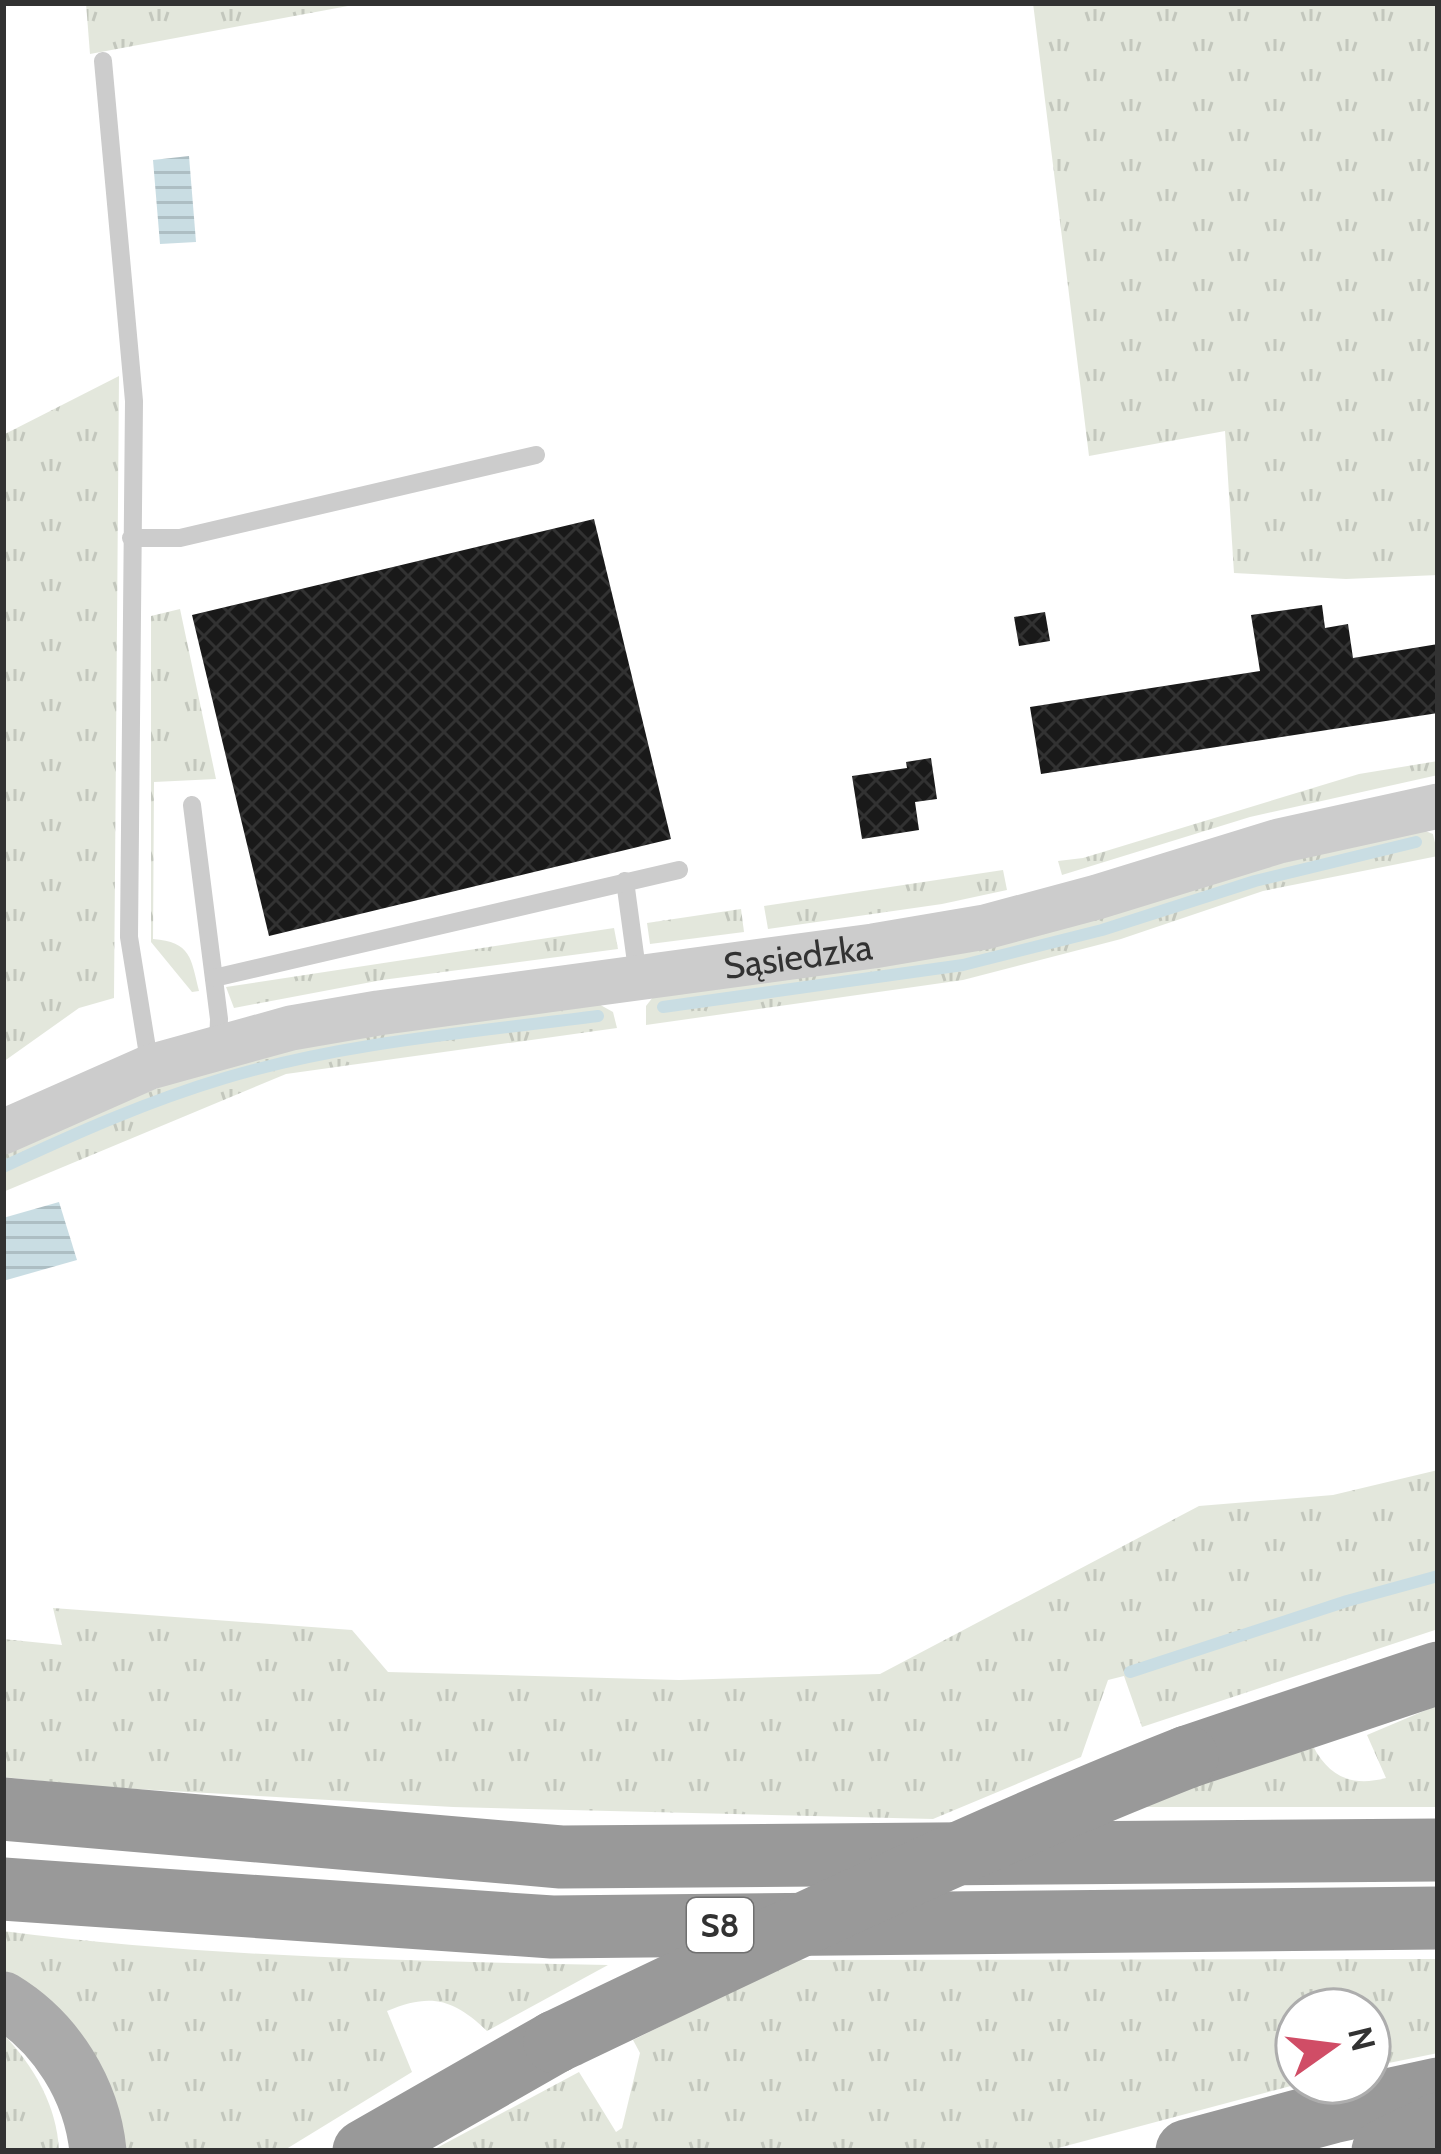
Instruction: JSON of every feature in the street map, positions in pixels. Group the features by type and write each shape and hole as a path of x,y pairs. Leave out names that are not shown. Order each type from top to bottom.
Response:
{"highway":[{"path":"364,2151 555,2042 1056,1808 1187,1756 1438,1673"},
{"name":"S8","path":"3,1809 561,1857 1438,1850"},
{"name":"S8","path":"3,1889 552,1928 1438,1918"},
{"path":"1187,2151 1438,2089"},
{"path":"1382,2151 1438,2124"}],"main road":[{"path":"3,2000 44,2034 75,2073 95,2126 98,2151"}],"street":[{"name":"Sąsiedzka","path":"3,1132 150,1066 218,1046 378,1012 985,927 1279,841 1438,806"}],"lane":[{"path":"104,61 134,401 129,937 150,1066"},
{"path":"131,538 180,538 536,454"},
{"path":"192,805 218,1046"},
{"path":"214,978 680,871"},
{"path":"626,881 638,977"}],"green space":[{"path":"86,3 364,3 90,54"},
{"path":"1033,3 1438,3 1438,575 1346,579 1234,573 1225,431 1089,456"},
{"path":"119,376 114,998 79,1008 3,1062 3,435"},
{"path":"180,609 216,779 154,782 153,939 175,944 187,954 199,991 192,992 151,942 151,616"},
{"path":"1438,761 1438,775 1250,817 1062,875 1058,861 1083,858 1359,774"},
{"path":"1423,830 1433,834 1438,856 1263,891 1121,939 963,980 646,1025 646,1006 653,997"},
{"path":"1003,870 1007,890 768,929 764,906"},
{"path":"741,909 744,932 650,944 647,923"},
{"path":"614,928 618,949 382,980 234,1008 226,987"},
{"path":"595,1002 613,1012 617,1028 286,1074 3,1192 3,1154 200,1073 350,1036"},
{"path":"1438,1470 1438,1629 1142,1727 1124,1676 1108,1680 1081,1757 933,1819 453,1807 3,1777 3,1639 62,1645 53,1608 352,1630 388,1672 679,1680 880,1674 1199,1506 1333,1495"},
{"path":"1438,1705 1438,1807 1144,1807 1313,1746 1326,1765 1343,1777 1386,1778 1367,1735"},
{"path":"3,1931 229,1952 608,1965 487,2031 463,2011 440,2002 416,2002 387,2011 412,2072 283,2151 117,2151 3,1972"},
{"path":"1438,1959 1438,2053 1393,2062 1393,1986 1273,1986 1273,2091 1047,2151 431,2151 579,2072 616,2132 622,2128 640,2053 633,2040 795,1960"},
{"path":"3,2034 42,2088 54,2118 59,2151 3,2151"}],"shaded area":[{"path":"189,156 196,242 160,244 153,160"},
{"path":"59,1202 77,1260 3,1281 3,1218"}],"building":[{"path":"594,519 671,839 269,936 192,615"},
{"path":"1322,605 1325,628 1348,624 1353,658 1438,644 1438,713 1041,774 1030,707 1260,671 1251,615"},
{"path":"1045,612 1050,641 1019,646 1014,617"},
{"path":"931,758 937,799 915,802 919,830 862,839 852,776 907,768 906,762"}],"waterway":[{"path":"663,1007 963,965 1102,930 1255,881 1416,842"},
{"path":"3,1167 140,1107 270,1066 410,1039 598,1016"},
{"path":"1130,1672 1438,1576"}]}
